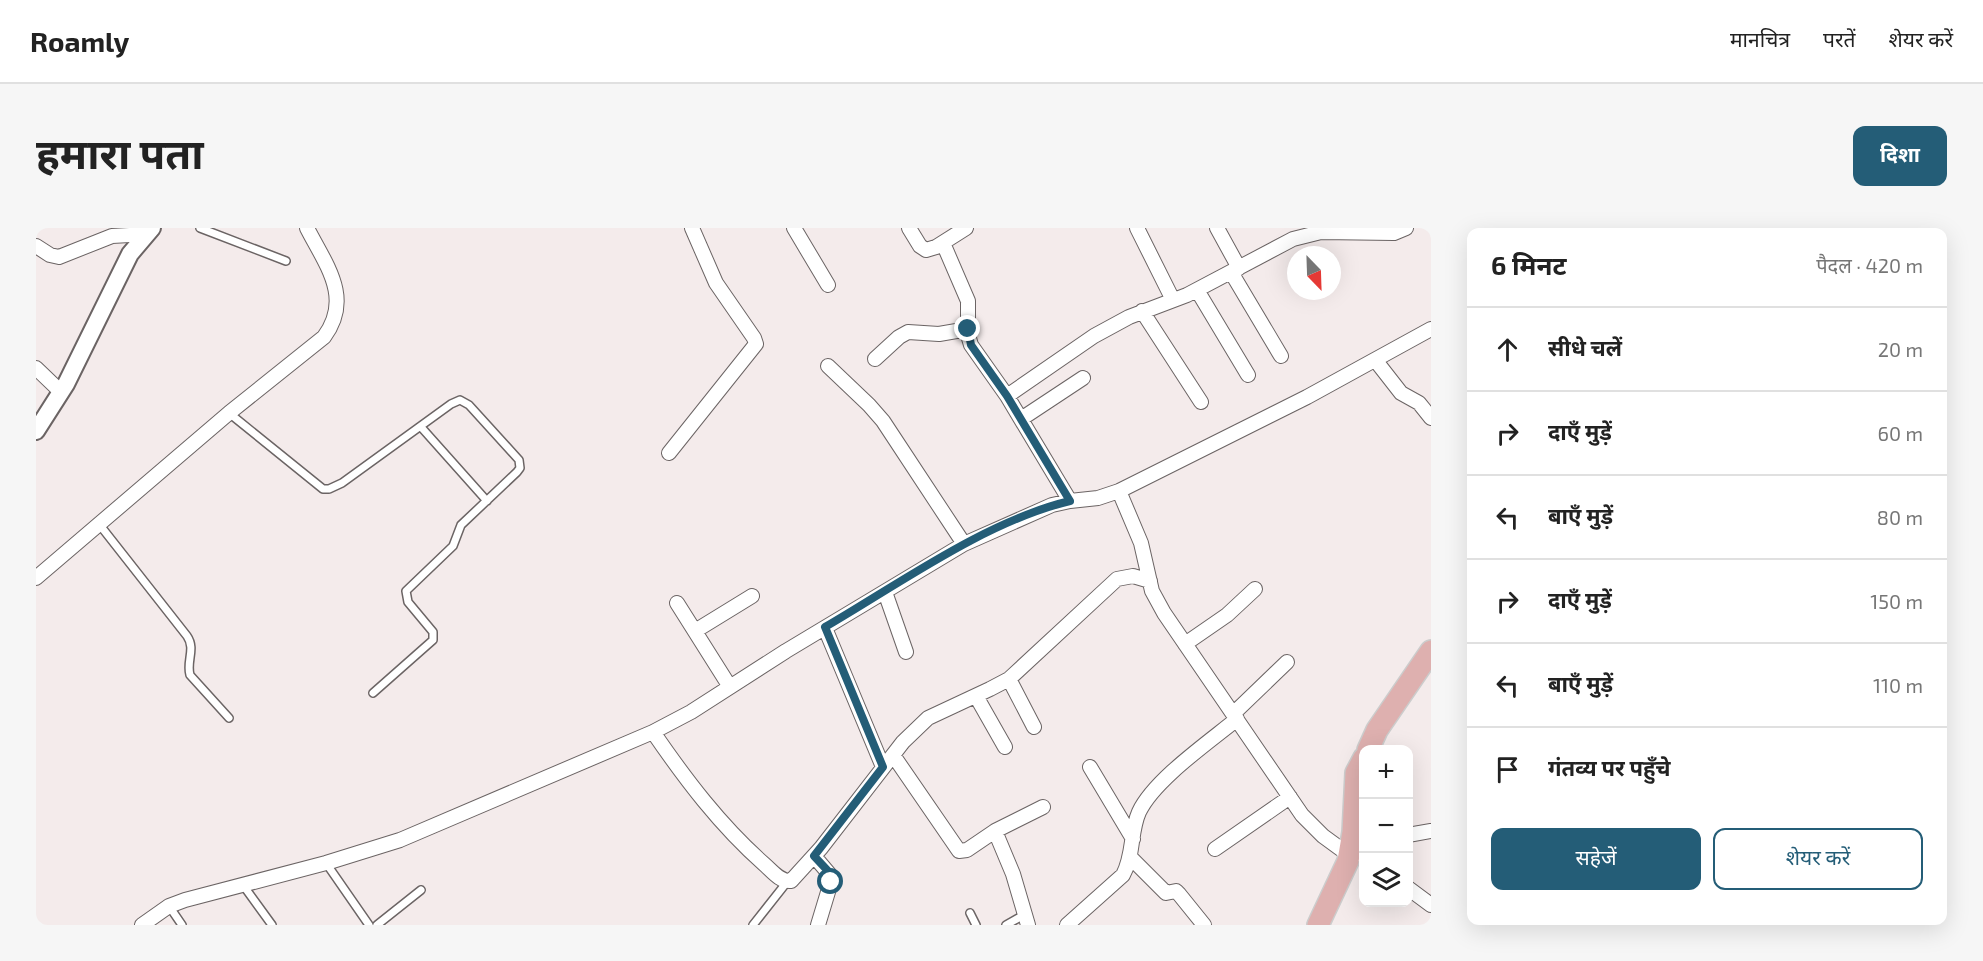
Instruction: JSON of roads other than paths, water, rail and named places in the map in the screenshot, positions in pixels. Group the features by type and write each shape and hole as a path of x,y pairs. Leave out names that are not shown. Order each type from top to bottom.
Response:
{"main road":[{"path":"1370,745 1377,730 1431,651"},
{"path":"1318,925 1357,856 1353,832 1356,773 1359,767"}],"street":[{"path":"36,578 229,413 324,337 332,327 337,315 337,292 307,228"},
{"path":"669,453 756,345 754,338 716,283 692,228"},
{"path":"794,228 828,285"},
{"path":"909,228 920,246 926,250 943,243 966,228"},
{"path":"1137,228 1173,300"},
{"path":"1217,228 1235,270 1281,356"},
{"path":"1007,396 1094,336 1142,311 1197,290 1299,232 1374,230 1394,232 1406,228"},
{"path":"37,246 50,255 59,257 124,231 149,231"},
{"path":"36,431 61,392 130,254 149,231"},
{"path":"943,243 968,301 968,329 971,345 1007,396 1070,501"},
{"path":"1197,290 1248,375"},
{"path":"1142,311 1200,402"},
{"path":"875,359 898,337 908,332 939,334 968,329"},
{"path":"142,925 169,906 400,840 653,732 691,712 825,627 964,544 1038,510 1070,501 1098,498 1119,491 1307,397 1431,329"},
{"path":"1376,361 1401,393 1419,403 1431,418"},
{"path":"828,366 883,421 964,544"},
{"path":"36,368 61,392"},
{"path":"1021,419 1083,378"},
{"path":"1119,491 1141,543 1157,600 1185,644 1311,826 1357,856"},
{"path":"653,732 705,803 752,853 787,882 794,879 814,856 892,755 928,718 1008,679 1117,579 1133,576 1150,581"},
{"path":"1185,644 1227,615 1255,589"},
{"path":"885,592 906,652"},
{"path":"695,631 752,596"},
{"path":"676,603 730,687"},
{"path":"825,627 883,767"},
{"path":"1067,925 1123,875 1130,857 1139,812 1158,786 1235,716 1287,662"},
{"path":"1008,679 1034,727"},
{"path":"976,696 1005,747"},
{"path":"892,755 959,851 967,850 995,831 1043,807"},
{"path":"1090,766 1133,839"},
{"path":"1215,849 1290,798"},
{"path":"995,831 1013,874 1026,920"},
{"path":"1413,834 1431,831"},
{"path":"814,856 831,876 818,925"},
{"path":"1130,857 1166,892 1178,892 1204,925"},
{"path":"1413,892 1431,905"}],"lane":[{"path":"200,228 286,261"},
{"path":"229,413 317,486 329,489 342,483 451,404 463,401 516,456 520,468 461,525 453,546 406,591 408,602 433,632 433,640 373,693"},
{"path":"420,427 488,501"},
{"path":"99,524 187,636 192,646 188,667 190,675 229,718"},
{"path":"326,863 369,925"},
{"path":"753,925 787,882"},
{"path":"243,885 272,925"},
{"path":"377,925 421,890"},
{"path":"169,906 182,925"},
{"path":"970,913 976,925"},
{"path":"1006,925 1026,920"}]}
